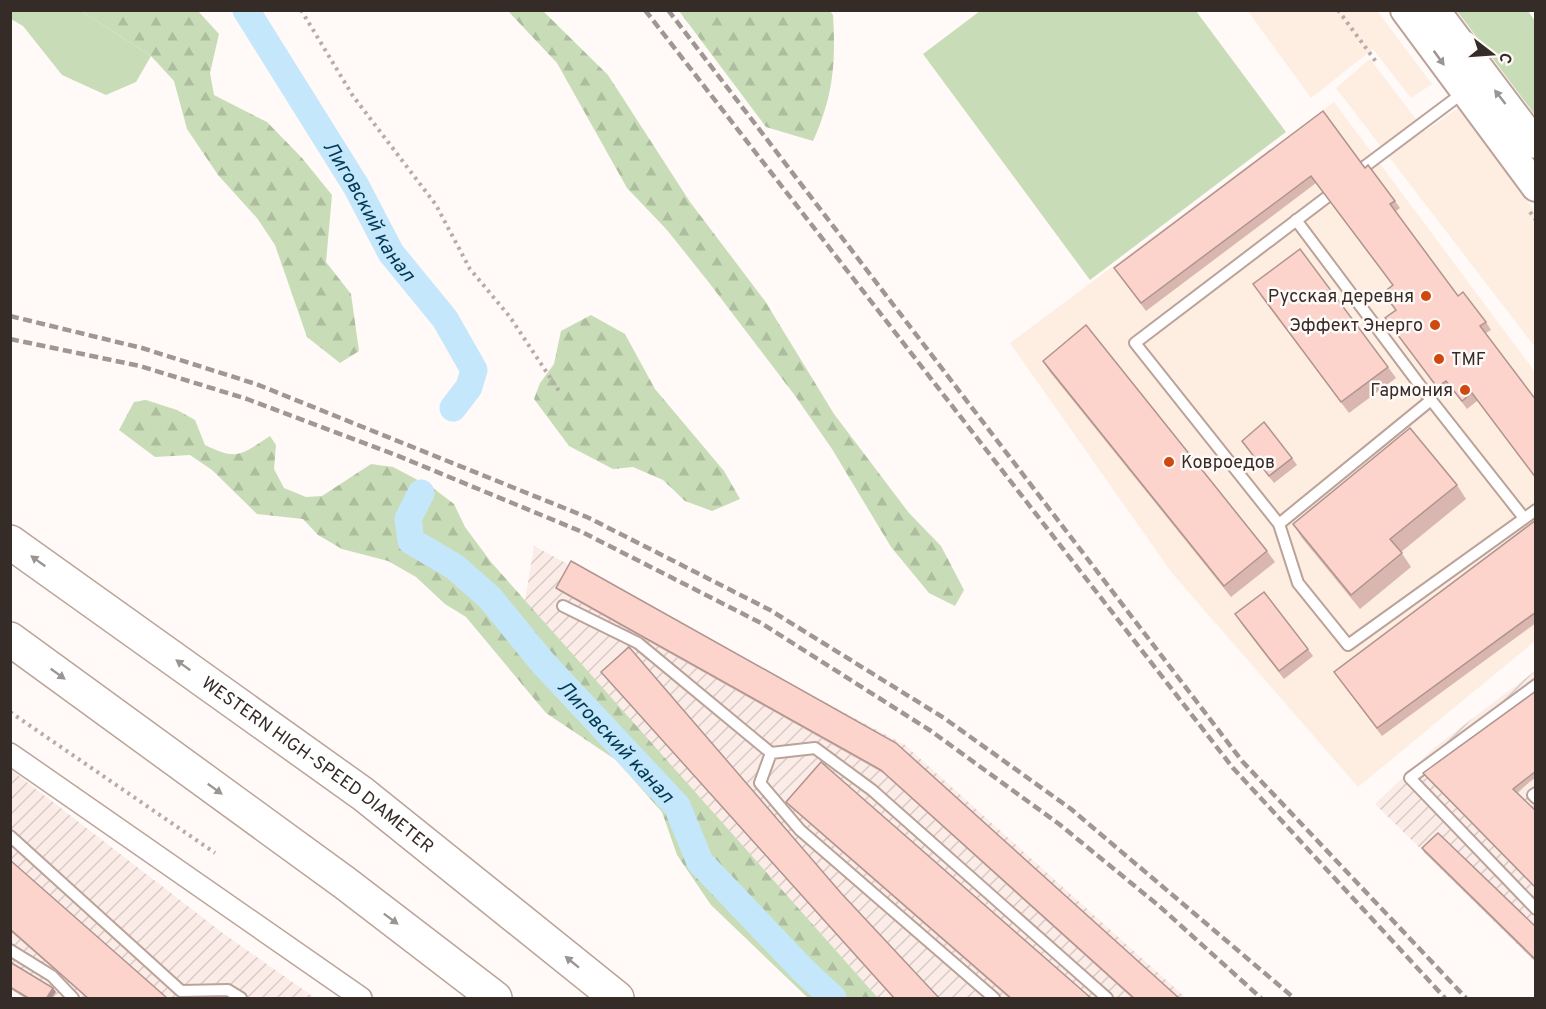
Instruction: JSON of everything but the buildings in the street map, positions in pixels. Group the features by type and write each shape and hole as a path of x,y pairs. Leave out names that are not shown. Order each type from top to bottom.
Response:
{"highway":[{"name":"WESTERN HIGH-SPEED DIAMETER","path":"10,542 363,794 617,999"},
{"path":"10,639 345,883 495,999"}],"main road":[{"path":"1405,10 1536,187"},
{"path":"1435,10 1536,144"}],"street":[{"path":"10,754 361,999"}],"lane":[{"path":"1364,167 1464,91"},
{"path":"1327,197 1135,343 1279,524 1298,583 1348,645 1536,510"},
{"path":"1296,220 1431,400 1524,518"},
{"path":"1279,524 1431,400"},
{"path":"563,606 638,643 771,753 815,748 872,790 1107,999"},
{"path":"1536,686 1410,778 1536,909"},
{"path":"771,753 760,783 800,830 994,999"},
{"path":"1536,793 1533,795 1536,798"},
{"path":"10,836 182,991 204,994 228,990 241,999"},
{"path":"10,950 52,976 73,999"}],"path":[{"path":"301,10 353,96 436,205 470,269 510,316 560,391"},
{"path":"1338,10 1377,63"},
{"path":"10,712 215,853"}],"shaded area":[{"path":"1248,11 1377,11 1432,84 1411,98 1373,49 1311,98"},
{"path":"1370,59 1425,131 1458,108 1535,212 1535,347 1336,88"},
{"name":"Русская деревня","path":"1334,102 1535,372 1535,641 1358,787 1172,573 1010,343"},
{"path":"534,546 905,745 1186,998 878,998 525,601"},
{"path":"1535,671 1535,962 1375,804 1434,748"},
{"path":"10,769 224,934 315,998 27,998 11,989"}],"green space":[{"path":"10,11 81,11 151,56 136,82 106,95 62,75 23,26 11,19"},
{"path":"81,11 198,11 219,34 210,73 214,95 267,122 302,158 332,195 326,262 351,294 359,351 340,363 307,337 275,245 257,218 218,175 187,129 174,81 151,56"},
{"path":"508,11 543,11 608,75 690,202 765,301 834,414 909,513 941,546 964,590 955,606 929,593 891,547 832,449 796,397 667,230 627,188 557,63"},
{"path":"679,11 830,11 833,15 834,32 832,80 825,110 813,141 766,127"},
{"path":"980,11 1196,11 1286,132 1090,280 923,54"},
{"path":"1457,11 1528,11 1535,21 1535,115"},
{"path":"591,315 625,334 655,389 724,471 740,499 712,511 685,501 663,480 633,467 613,469 569,446 534,399 540,383 554,364 561,331"},
{"path":"146,400 177,410 195,420 205,445 225,453 239,454 270,436 276,445 274,469 284,488 306,497 322,496 371,464 393,467 433,488 454,504 465,527 491,562 878,998 808,998 711,905 677,855 662,812 616,760 546,713 466,617 445,604 416,577 388,561 342,549 318,535 303,519 257,514 212,470 190,455 155,457 119,430 134,402"}],"waterway":[{"name":"Лиговский канал","path":"246,10 356,186 391,253 445,319 474,370 469,387 453,408"},
{"name":"Лиговский канал","path":"421,493 408,519 411,541 455,567 490,598 543,663 677,806 700,862 802,969 833,998"}],"railway":[{"path":"645,10 1233,768 1445,998"},
{"path":"668,10 1242,761 1466,998"},
{"path":"10,316 142,348 256,384 589,518 770,610 944,718 1071,809 1294,998"},
{"path":"10,339 140,366 247,399 396,455 580,531 761,623 931,731 1059,824 1158,905 1261,998"}],"place":[{"name":"Русская деревня","path":"1426,296"},
{"name":"Эффект Энерго","path":"1435,325"},
{"name":"TMF","path":"1439,359"},
{"name":"Гармония","path":"1465,390"},
{"name":"Ковроедов","path":"1169,462"}]}
